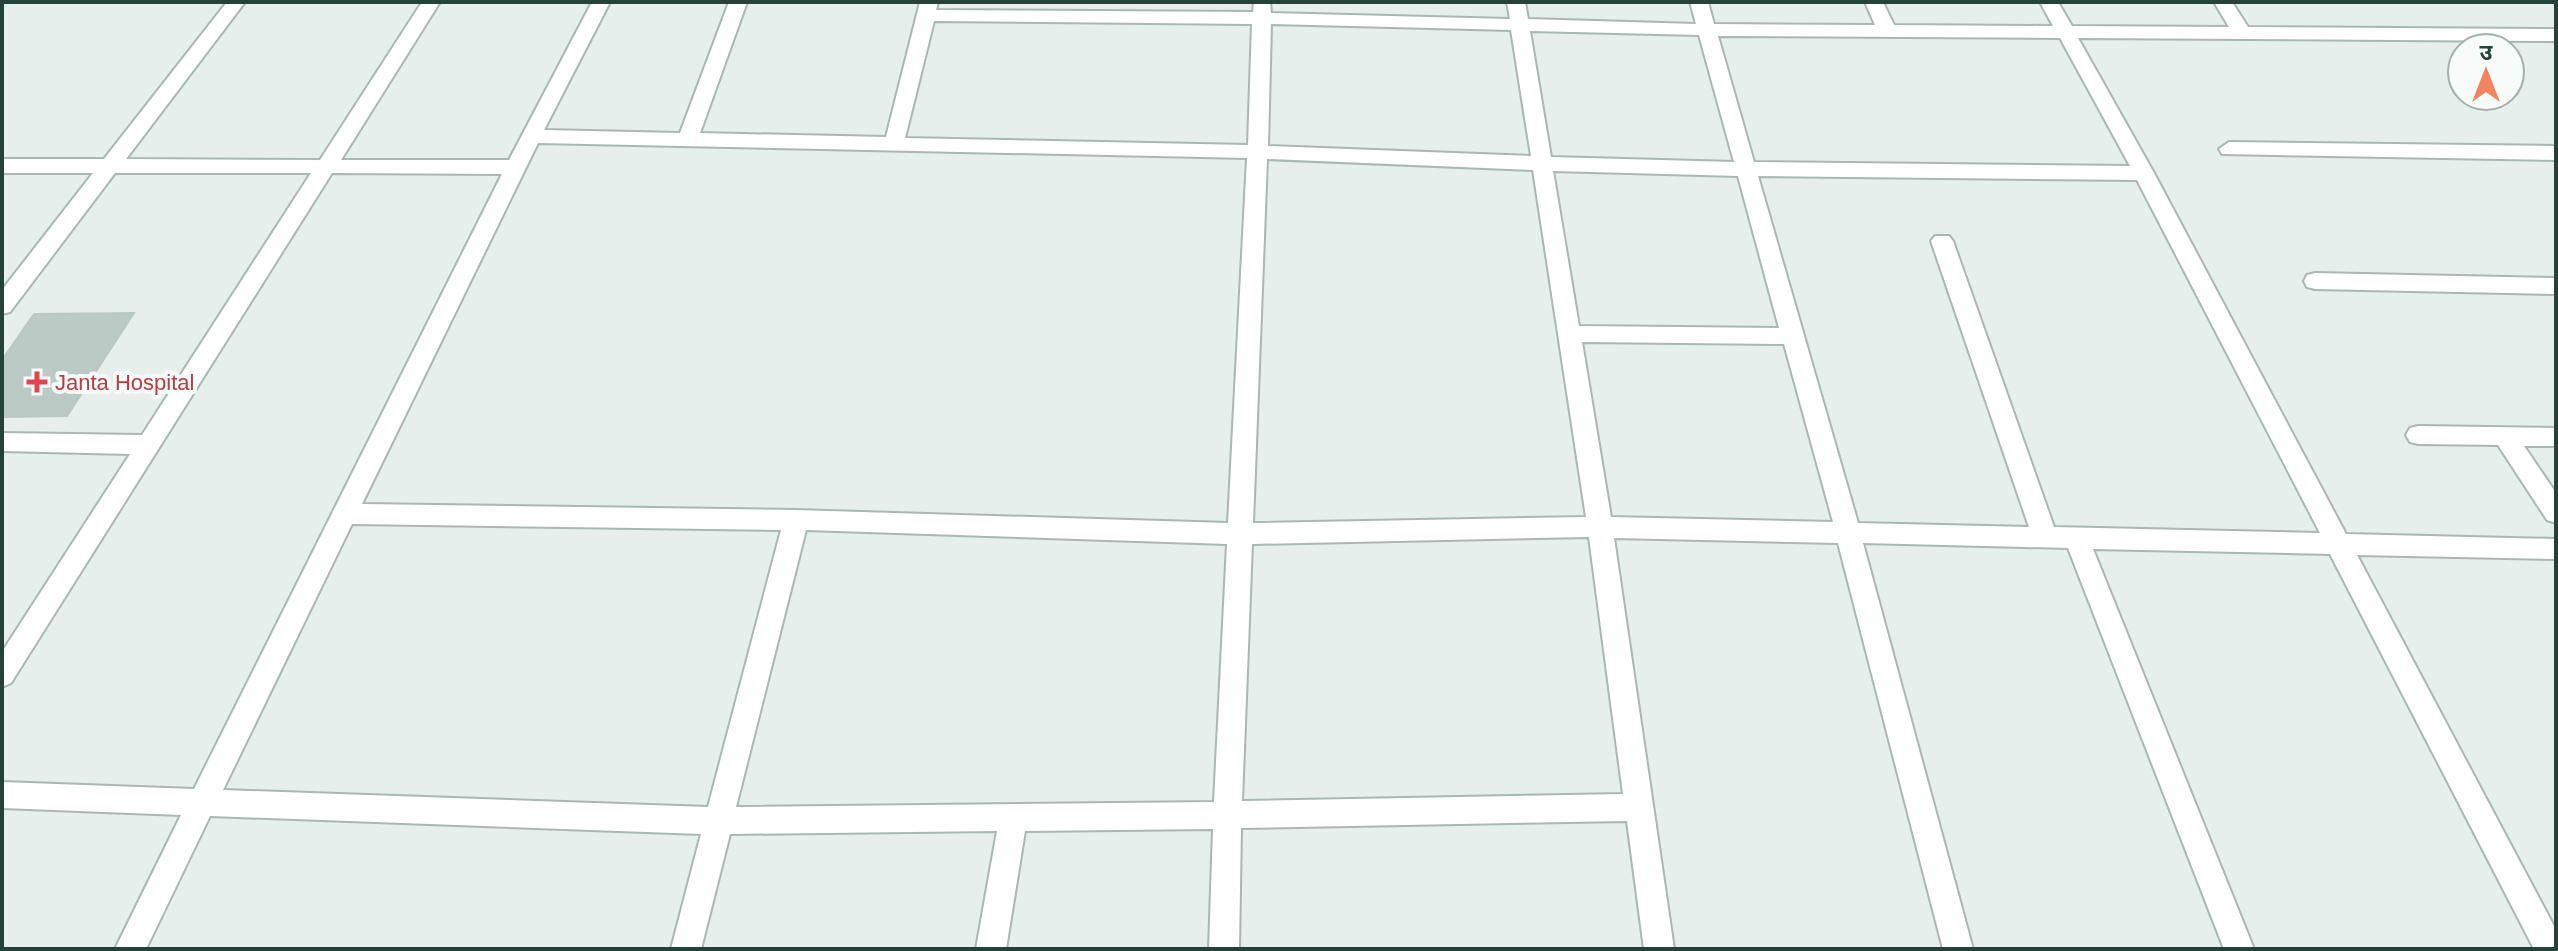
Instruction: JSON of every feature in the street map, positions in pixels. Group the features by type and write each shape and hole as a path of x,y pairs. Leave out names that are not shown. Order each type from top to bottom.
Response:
{"street":[{"path":"2,306 236,2"},
{"path":"2,675 431,2"},
{"path":"130,949 531,136 601,2"},
{"path":"688,139 738,2"},
{"path":"1516,2 1600,527 1659,949"},
{"path":"1699,2 1848,532 1958,949"},
{"path":"1874,2 1887,31"},
{"path":"2049,2 2144,173 2550,949"},
{"path":"2223,2 2242,33"},
{"path":"894,144 928,9 1262,10 1521,25 1709,30 2556,35"},
{"path":"1224,949 1237,534 1258,152 1262,10"},
{"path":"531,136 1258,152 1748,169 2144,173"},
{"path":"2229,149 2556,153"},
{"path":"2,166 516,167"},
{"path":"1942,241 2045,537"},
{"path":"2315,281 2556,286"},
{"path":"1570,334 1793,336"},
{"path":"2418,435 2556,437"},
{"path":"2504,436 2556,513"},
{"path":"2,442 148,445"},
{"path":"345,514 796,520 1237,534 1600,527 2556,549"},
{"path":"686,949 796,520"},
{"path":"2076,538 2239,949"},
{"path":"2,795 719,821 1638,807"},
{"path":"991,949 1013,818"}],"building":[{"path":"134,313 67,416 2,417 2,360 34,314"}],"place":[{"name":"Janta Hospital","path":"37,382"}]}
